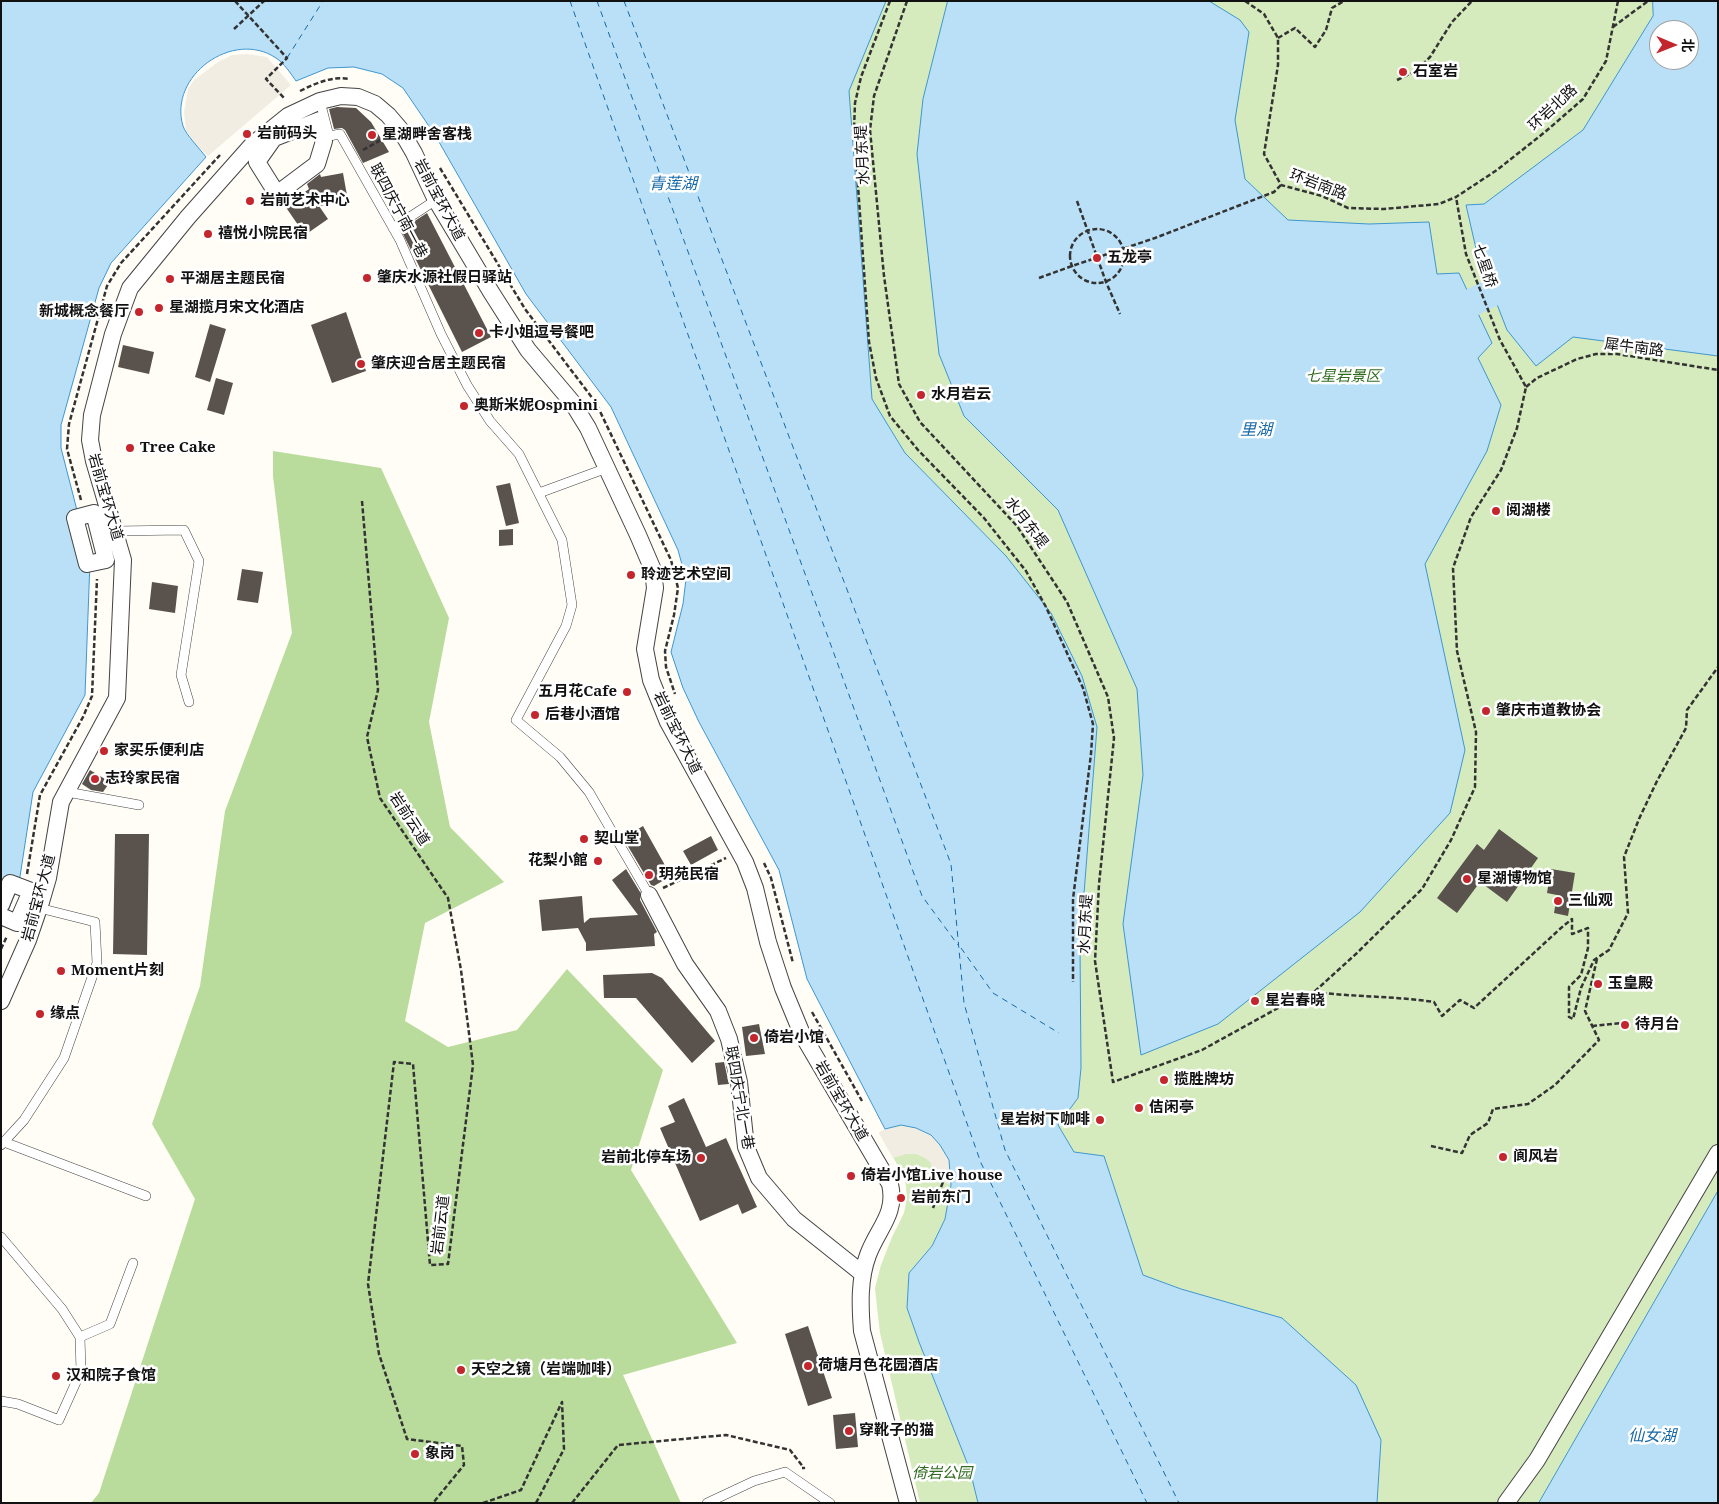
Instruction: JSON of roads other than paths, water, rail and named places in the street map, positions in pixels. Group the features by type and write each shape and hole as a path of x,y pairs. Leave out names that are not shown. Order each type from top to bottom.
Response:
{"street":[{"name":"岩前宝环大道","path":"1,1002 28,940 48,878 61,802 117,698 123,560 94,461 90,440 92,415 113,334 130,288 188,217 252,145 288,116 320,101 341,96 358,97 375,104 400,129 414,153 436,200 528,350 572,402 588,428 653,570 655,588 645,649 651,680 668,722 739,852 755,888 768,942 783,988 802,1034 890,1184 893,1196 891,1209 875,1238 863,1274"},
{"path":"320,120 324,140 317,164 277,194 257,162 274,138 320,120"},
{"path":"85,516 94,513 106,560 96,562"},
{"path":"1,905 10,883 31,891 17,923 7,919"},
{"name":"联四庆宁北一巷","path":"648,894 685,964 718,1011 729,1038 739,1082 746,1147 759,1178 794,1219 863,1274"},
{"path":"1506,1503 1537,1460 1718,1153"},
{"path":"863,1274 860,1308 862,1331 908,1503"}],"lane":[{"name":"联四庆宁南一巷","path":"320,101 328,136 340,134 353,156 393,228 467,385 490,420 519,454 562,540 572,605 566,626 516,720 560,757 589,792 648,894"},
{"path":"393,228 436,200"},
{"path":"539,493 607,468"},
{"path":"115,532 184,530 199,561 181,675 189,702"},
{"path":"67,792 139,805"},
{"path":"39,908 95,922 97,962 64,1058 24,1120 3,1144 146,1196"},
{"path":"1,1237 62,1309 80,1336 81,1371 59,1420 18,1404 1,1401"},
{"path":"80,1336 110,1324 133,1263"},
{"path":"707,1503 754,1481 785,1472 830,1503"}],"water":[{"name":"青莲湖","path":"1,1 886,1 849,91 872,399 905,453 1006,556 1051,613 1082,676 1097,727 1080,945 1081,1068 1078,1098 1058,1125 1074,1152 1104,1156 1143,1275 1181,1289 1282,1318 1356,1385 1381,1440 1377,1503 978,1503 970,1470 907,1308 909,1273 932,1246 945,1219 951,1185 949,1160 931,1135 916,1128 901,1125 885,1129 807,979 779,870 699,722 683,688 671,652 683,604 686,579 678,550 611,407 526,294 435,135 403,88 382,74 354,67 328,68 296,81 285,66 276,58 259,51 241,49 224,54 208,62 194,75 185,90 181,108 183,126 190,138 206,157 111,263 99,288 61,425 61,448 90,561 85,695 33,792 19,883 1,929"},
{"name":"里湖","path":"948,1 1209,1 1240,20 1249,32 1235,120 1245,179 1288,220 1369,224 1429,222 1437,274 1459,273 1492,343 1478,358 1501,405 1487,451 1425,564 1465,750 1450,813 1360,912 1218,1024 1141,1055 1123,924 1143,775 1137,689 1058,510 964,416 939,354 917,154 923,99"},
{"path":"1653,1 1718,1 1718,356 1573,337 1536,366 1507,330 1477,253 1466,205 1484,204 1583,130 1649,23 1649,70 1699,70 1699,20 1651,20 1653,16"},
{"name":"仙女湖","path":"1718,1191 1718,1503 1539,1503"}],"waterway":[{"path":"1473,302 1493,292"}],"place":[{"name":"石室岩","path":"1403,72"},
{"name":"岩前码头","path":"247,134"},
{"name":"星湖畔舍客栈","path":"372,135"},
{"name":"岩前艺术中心","path":"250,201"},
{"name":"禧悦小院民宿","path":"208,234"},
{"name":"五龙亭","path":"1097,258"},
{"name":"肇庆水源社假日驿站","path":"367,278"},
{"name":"平湖居主题民宿","path":"170,279"},
{"name":"星湖揽月宋文化酒店","path":"159,308"},
{"name":"新城概念餐厅","path":"139,312"},
{"name":"卡小姐逗号餐吧","path":"479,333"},
{"name":"肇庆迎合居主题民宿","path":"361,364"},
{"name":"水月岩云","path":"921,395"},
{"name":"奥斯米妮Ospmini","path":"464,406"},
{"name":"Tree Cake","path":"130,448"},
{"name":"阅湖楼","path":"1496,511"},
{"name":"聆迹艺术空间","path":"631,575"},
{"name":"五月花Cafe","path":"627,692"},
{"name":"肇庆市道教协会","path":"1486,711"},
{"name":"后巷小酒馆","path":"535,715"},
{"name":"家买乐便利店","path":"104,751"},
{"name":"志玲家民宿","path":"95,779"},
{"name":"契山堂","path":"584,839"},
{"name":"花梨小館","path":"598,861"},
{"name":"玥苑民宿","path":"649,875"},
{"name":"星湖博物馆","path":"1467,879"},
{"name":"三仙观","path":"1558,901"},
{"name":"Moment片刻","path":"61,971"},
{"name":"玉皇殿","path":"1598,984"},
{"name":"星岩春晓","path":"1255,1001"},
{"name":"缘点","path":"40,1014"},
{"name":"待月台","path":"1625,1025"},
{"name":"倚岩小馆","path":"754,1038"},
{"name":"揽胜牌坊","path":"1164,1080"},
{"name":"佶闲亭","path":"1139,1108"},
{"name":"星岩树下咖啡","path":"1100,1120"},
{"name":"阆风岩","path":"1503,1157"},
{"name":"岩前北停车场","path":"701,1158"},
{"name":"倚岩小馆Live house","path":"851,1176"},
{"name":"岩前东门","path":"901,1198"},
{"name":"荷塘月色花园酒店","path":"808,1366"},
{"name":"天空之镜（岩端咖啡）","path":"461,1370"},
{"name":"汉和院子食馆","path":"56,1376"},
{"name":"穿靴子的猫","path":"849,1431"},
{"name":"象岗","path":"415,1454"}],"park label":[{"name":"七星岩景区","path":"1343,377"},
{"name":"倚岩公园","path":"942,1474"}]}
